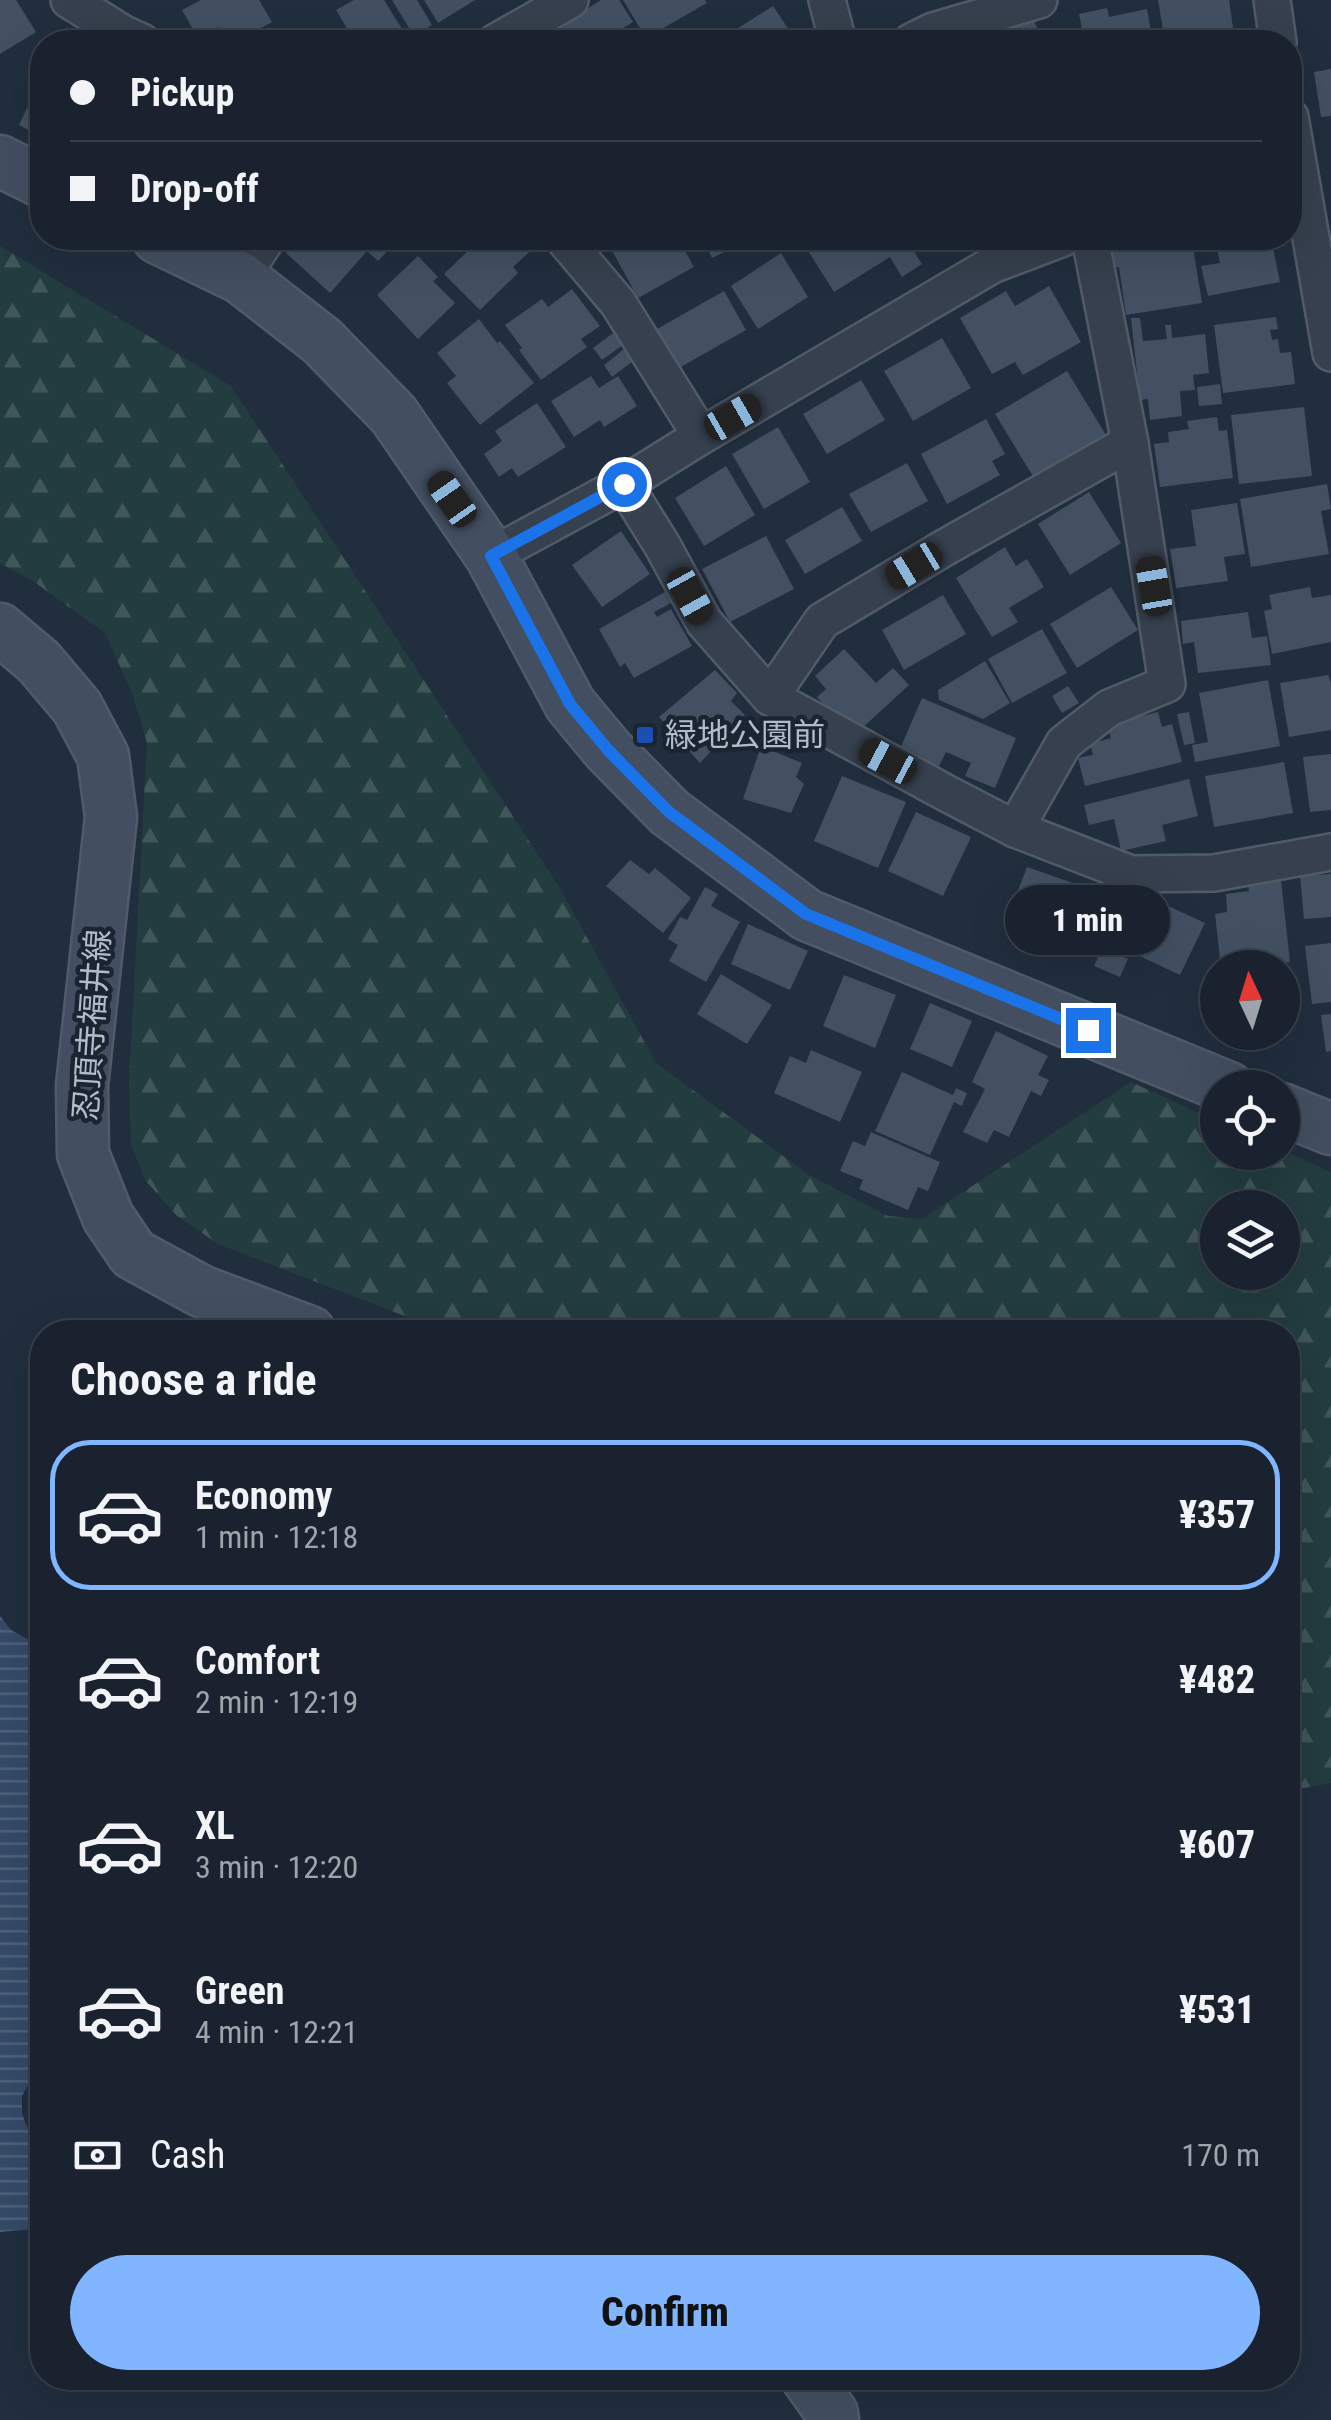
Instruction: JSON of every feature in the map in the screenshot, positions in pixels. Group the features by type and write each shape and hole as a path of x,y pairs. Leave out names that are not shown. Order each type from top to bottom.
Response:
{"street":[{"path":"517,30 570,0"},
{"path":"827,0 835,30"},
{"path":"936,30 1034,0"},
{"path":"1272,0 1276,30"},
{"path":"95,5 127,30"},
{"path":"0,161 30,176"},
{"path":"1307,179 1331,354"},
{"path":"216,250 254,258 322,341 394,415 491,556 570,704 608,750 669,812 806,914 1200,1076"},
{"path":"583,250 701,436"},
{"path":"491,556 624,484 992,266 1033,250"},
{"path":"1015,828 1064,743 1109,708 1167,684 1130,443 1092,250"},
{"path":"770,696 822,622 1130,443"},
{"path":"624,484 704,622 770,696 1015,828 1131,874 1214,873 1331,852"},
{"name":"忍頂寺福井線","path":"0,629 39,662 76,707 103,756 111,816 82,1086 84,1154 108,1217 134,1254 201,1291 278,1320"},
{"path":"1300,1117 1331,1129"},
{"path":"816,2390 833,2420"}],"green space":[{"path":"0,246 231,386 558,885 656,1063 809,1175 888,1216 922,1219 1131,1082 1200,1113 1200,1170 1300,1170 1300,1158 1331,1172 1331,1783 1300,1789 1300,1320 415,1320 218,1244 177,1216 145,1180 131,1144 129,1081 147,743 132,693 105,633 33,581 0,563"}],"water":[{"path":"0,1616 11,1630 30,1640 30,2081 22,2096 22,2113 30,2130 30,2229 0,2232"}],"building":[{"path":"0,0 16,0 35,30 0,54"},
{"path":"201,0 259,0 272,22 258,30 193,30 182,10"},
{"path":"354,0 384,0 403,30 348,30 336,10"},
{"path":"392,0 417,0 432,25 424,30 410,30"},
{"path":"424,0 475,0 438,23"},
{"path":"601,0 619,0 633,22 624,30 553,30"},
{"path":"623,0 707,3 660,30 641,30"},
{"path":"1158,0 1229,0 1233,30 1163,30"},
{"path":"773,6 789,30 735,30"},
{"path":"1107,8 1109,17 1147,9 1151,30 1082,30 1079,14"},
{"path":"1034,20 1038,30 1006,30"},
{"path":"1331,69 1331,116 1321,117 1314,72"},
{"path":"30,102 30,131 19,125"},
{"path":"388,250 378,261 367,251 330,293 286,253"},
{"path":"469,250 532,250 513,267 518,273 480,310 444,274"},
{"path":"612,250 685,250 694,267 638,298"},
{"path":"708,250 729,250 712,258"},
{"path":"808,250 913,250 922,264 902,277 890,257 834,292"},
{"path":"1105,250 1193,250 1202,303 1126,315 1119,267 1108,268"},
{"path":"1217,250 1273,250 1280,282 1208,296 1201,266 1220,263"},
{"path":"781,253 808,297 758,329 731,286"},
{"path":"418,256 438,277 433,281 455,303 418,339 377,295"},
{"path":"1049,286 1081,342 1023,375 1015,362 992,374 960,318 1006,291 1015,306"},
{"path":"572,289 600,326 581,339 587,347 541,380 505,325 542,299 548,307"},
{"path":"724,291 746,330 679,368 657,329"},
{"path":"1276,317 1278,329 1270,330 1272,340 1278,339 1280,353 1291,352 1295,384 1223,393 1214,325"},
{"path":"1131,318 1140,318 1143,341 1167,339 1165,325 1171,325 1172,338 1205,334 1209,373 1193,375 1195,390 1180,391 1182,416 1150,420 1148,399 1140,400"},
{"path":"479,319 534,383 480,425 447,383 456,376 437,353"},
{"path":"613,333 623,345 602,360 593,348"},
{"path":"942,338 971,388 913,421 884,371"},
{"path":"624,349 633,361 612,377 604,365"},
{"path":"1067,371 1106,435 1034,478 995,414"},
{"path":"591,376 599,388 618,376 637,406 604,427 600,420 574,437 551,401"},
{"path":"861,380 885,420 827,454 803,414"},
{"path":"1220,384 1222,404 1199,406 1197,387"},
{"path":"537,403 566,447 518,477 512,468 499,477 484,454 502,441 495,431"},
{"path":"1304,407 1312,476 1239,484 1231,415"},
{"path":"1217,417 1219,431 1227,430 1233,478 1160,487 1154,444 1169,442 1168,432 1189,429 1187,421"},
{"path":"986,419 1005,454 992,461 1000,475 947,504 921,454"},
{"path":"778,427 810,482 764,509 732,454"},
{"path":"907,463 928,501 871,532 849,494"},
{"path":"726,466 755,515 704,546 675,498"},
{"path":"1327,484 1331,509 1321,511 1329,554 1251,567 1240,499"},
{"path":"1089,492 1121,543 1070,575 1038,524"},
{"path":"1237,503 1245,554 1224,557 1228,581 1176,588 1170,549 1196,546 1191,510"},
{"path":"842,507 862,541 805,574 785,540"},
{"path":"621,531 650,574 602,607 572,565"},
{"path":"766,536 794,589 730,622 702,569"},
{"path":"1005,547 1016,566 1027,559 1044,587 1009,608 1018,622 992,637 956,578"},
{"path":"1111,587 1138,630 1077,668 1050,624"},
{"path":"1310,587 1312,598 1331,595 1331,642 1272,654 1264,611 1272,609 1269,595"},
{"path":"665,592 671,603 654,612 657,617 671,609 692,646 634,678 625,663 620,667 599,629"},
{"path":"943,595 966,634 904,670 882,630"},
{"path":"1248,612 1252,638 1267,636 1271,665 1198,673 1194,642 1183,644 1181,621"},
{"path":"1042,629 1067,673 1012,703 988,659"},
{"path":"844,649 876,683 893,668 909,685 860,730 845,715 839,721 817,697 826,689 815,676"},
{"path":"985,661 1010,703 983,719 939,700 938,690"},
{"path":"715,670 737,693 731,701 745,715 700,763 659,717"},
{"path":"1328,675 1331,730 1289,737 1280,683"},
{"path":"1268,680 1280,746 1195,762 1192,745 1208,742 1199,693"},
{"path":"1068,686 1079,703 1062,713 1052,696"},
{"path":"922,698 1016,738 995,788 965,776 971,763 946,752 939,766 900,749"},
{"path":"1158,712 1162,727 1172,724 1182,762 1085,786 1078,758 1093,755 1090,744 1111,738 1107,725"},
{"path":"1189,712 1195,743 1184,745 1177,714"},
{"path":"761,746 802,763 796,777 804,784 791,813 743,799"},
{"path":"1331,754 1331,810 1310,812 1303,757"},
{"path":"1284,762 1293,813 1214,827 1205,776"},
{"path":"842,776 906,802 878,868 814,841"},
{"path":"1189,779 1198,816 1162,825 1166,841 1121,851 1114,819 1089,825 1084,805"},
{"path":"916,812 971,837 943,896 888,871"},
{"path":"630,860 649,874 655,868 691,898 663,933 606,886"},
{"path":"1027,867 1093,890 1077,936 1010,912"},
{"path":"1280,871 1289,950 1219,950 1215,914 1227,912 1226,894 1249,891 1247,875"},
{"path":"1331,874 1331,917 1304,919 1300,876"},
{"path":"705,887 718,894 711,906 740,922 706,982 669,961 678,945 668,939 680,917 687,920"},
{"path":"1138,892 1205,923 1180,975 1114,944"},
{"path":"748,924 808,951 790,990 731,964"},
{"path":"1331,943 1331,1002 1312,1004 1305,946"},
{"path":"1102,948 1128,959 1120,977 1094,966"},
{"path":"721,974 772,1005 747,1044 697,1014"},
{"path":"844,975 896,995 875,1048 823,1026"},
{"path":"930,1003 972,1021 952,1067 910,1049"},
{"path":"1331,1014 1331,1051 1326,1052 1321,1015"},
{"path":"996,1031 1048,1056 1038,1075 1049,1080 1041,1096 1031,1091 1009,1137 994,1130 987,1143 963,1132 985,1089 972,1082"},
{"path":"811,1050 862,1072 840,1122 774,1093 790,1056 806,1063"},
{"path":"902,1072 953,1095 956,1088 967,1093 962,1106 954,1102 930,1155 875,1131"},
{"path":"871,1132 940,1162 928,1191 918,1187 908,1210 859,1189 863,1180 840,1171 853,1141 865,1146"}],"place":[{"name":"緑地公園前","path":"645,735"}],"route":[{"path":"624,484 491,556 570,704 608,750 669,812 806,914 1088,1030"}]}
